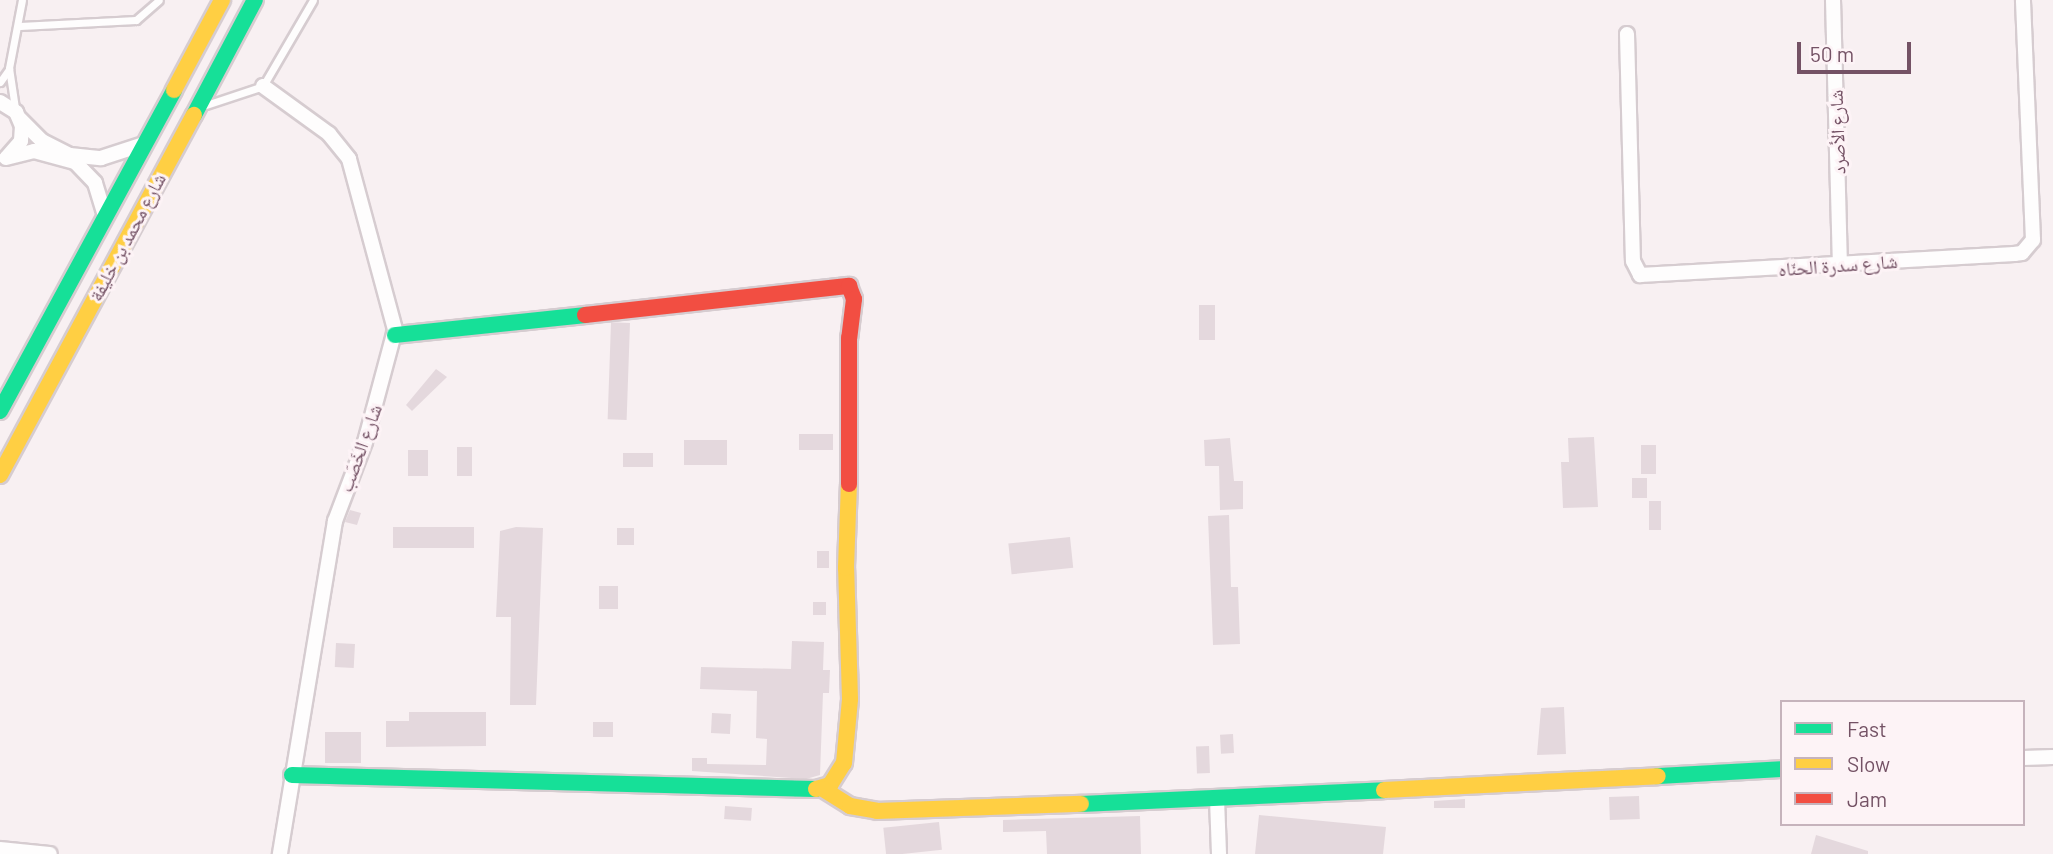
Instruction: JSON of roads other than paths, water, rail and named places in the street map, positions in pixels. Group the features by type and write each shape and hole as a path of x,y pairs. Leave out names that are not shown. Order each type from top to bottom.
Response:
{"main road":[{"name":"شارع محمد بن خليفة","path":"0,411 222,0"},
{"name":"شارع محمد بن خليفة","path":"0,475 255,0"},
{"path":"395,335 849,286 854,299 849,338 852,424 846,568 850,699 844,763 837,779 823,789"},
{"path":"292,775 823,789 850,806 877,811 1217,799 1780,769"}],"street":[{"name":"شارع الأصرد","path":"1833,0 1840,265"},
{"name":"شارع سدرة الحنّاه","path":"1627,34 1636,271 1650,278 2014,254 2029,248 2033,231 2023,0"},
{"name":"شارع الخَصَب","path":"263,86 329,134 349,159 395,318 395,335 365,442 335,521 280,854"},
{"path":"0,102 18,115 41,141 63,154 95,183 104,216"},
{"path":"2,160 21,141 18,115"},
{"path":"2,160 34,151 101,158 142,145"},
{"path":"2025,758 2053,757"},
{"path":"1217,799 1219,854"},
{"path":"0,849 50,854"}],"lane":[{"path":"0,82 9,68 20,26 22,0"},
{"path":"20,26 136,20 159,0"},
{"path":"196,108 263,86 313,0"},
{"path":"9,68 18,115"}]}
